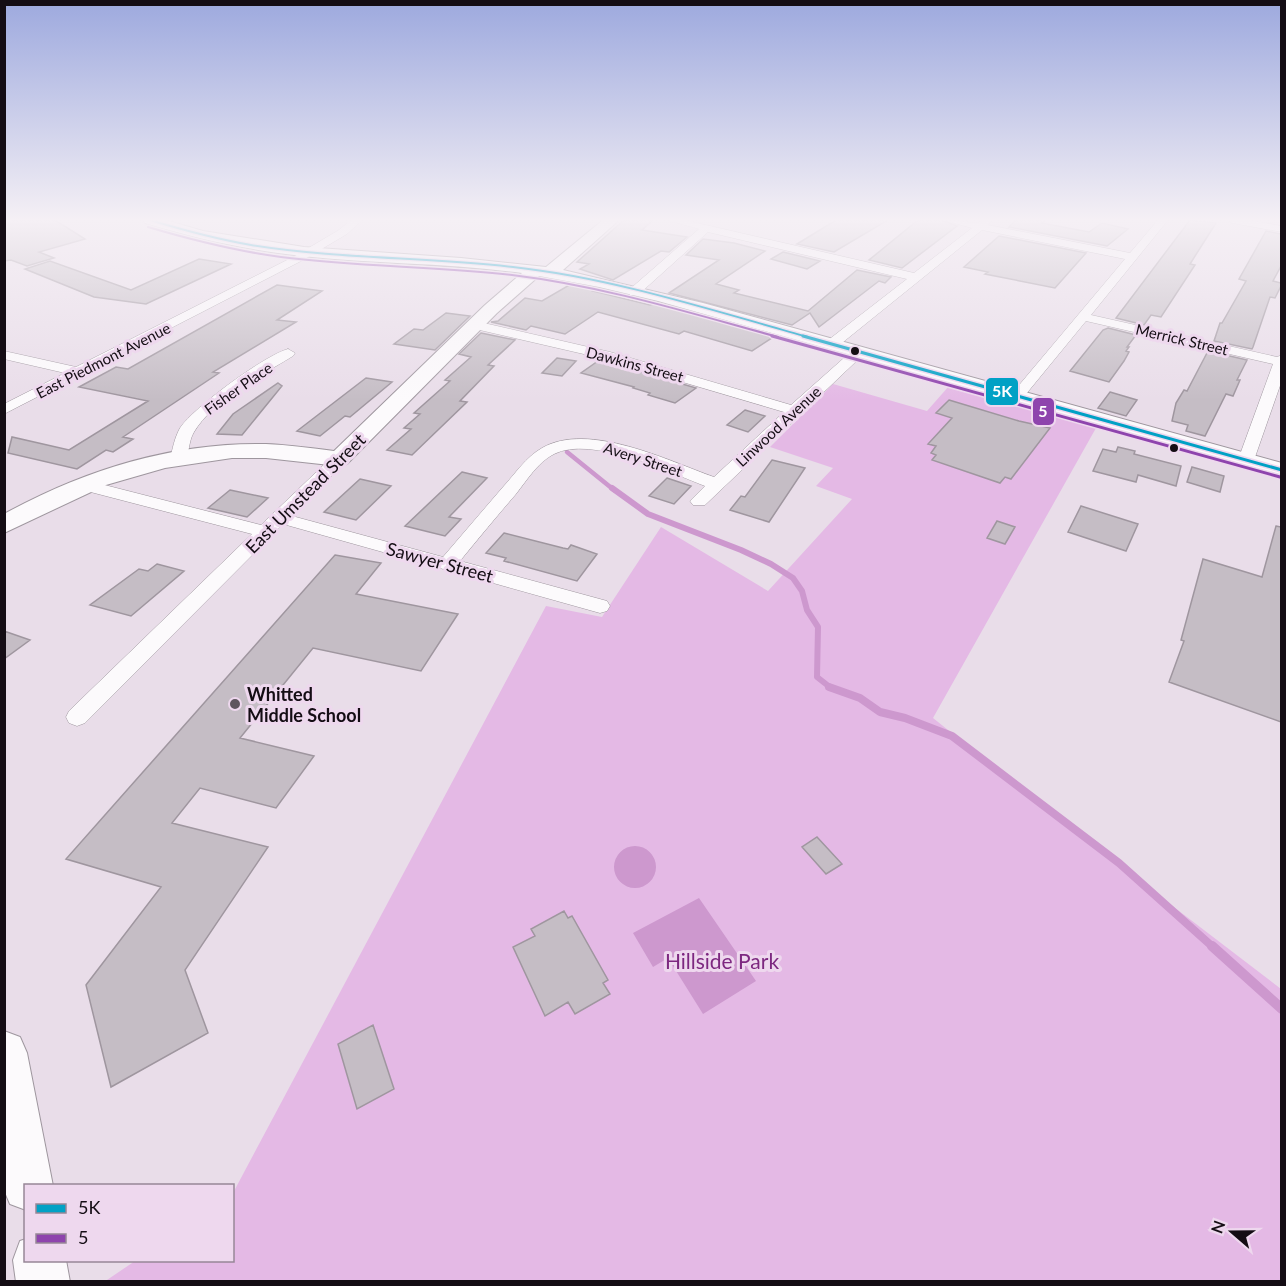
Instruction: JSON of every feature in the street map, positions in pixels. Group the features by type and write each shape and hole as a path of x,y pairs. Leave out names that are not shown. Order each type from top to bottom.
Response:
{"main road":[{"name":"East Umstead Street","path":"339,459 475,325 532,280"},
{"path":"579,280 634,292 832,344 1281,470"},
{"path":"4,525 37,506 85,485 151,464 250,451 297,453 339,459"},
{"path":"4,1053 28,1184"},
{"path":"39,1262 43,1281"}],"street":[{"name":"East Piedmont Avenue","path":"4,410 258,280"},
{"path":"634,292 647,280"},
{"path":"832,344 911,280"},
{"path":"1017,396 1114,280"},
{"name":"Merrick Street","path":"1083,317 1281,361"},
{"name":"Dawkins Street","path":"475,325 605,355 794,410"},
{"name":"Linwood Avenue","path":"699,501 794,410 859,352"},
{"name":"Fisher Place","path":"178,459 182,440 190,425 202,412 288,353"},
{"path":"4,354 80,372"},
{"path":"1245,460 1281,361"},
{"name":"Avery Street","path":"448,563 532,464 552,448 598,444 717,484"},
{"name":"East Umstead Street","path":"77,717 339,459"},
{"name":"Sawyer Street","path":"85,485 448,563 600,606"}],"green space":[{"name":"Hillside Park","path":"833,384 927,411 949,386 1096,428 933,718 1073,830 1281,989 1281,1281 104,1282 134,1262 234,1262 234,1191 546,606 602,617 661,527 768,591 852,499 816,486 833,468 770,447"}],"shaded area":[{"path":"635,846 643,847 650,852 655,859 655,875 650,882 643,887 635,888 627,887 620,882 615,875 614,867 615,859 620,852 627,847"},
{"path":"699,898 756,981 703,1014 668,958 653,967 633,933"}],"building":[{"path":"52,280 103,280 131,290 153,280 197,280 146,304 94,297"},
{"path":"689,280 722,280 716,284 739,290 734,293 808,311 845,280 888,280 885,283 879,281 819,327 810,313 792,325 669,293"},
{"path":"1015,280 1062,280 1055,288"},
{"path":"1145,280 1185,280 1161,317 1151,315 1144,325 1116,318"},
{"path":"1243,280 1274,280 1281,283 1275,298 1270,297 1252,349 1214,341 1220,323 1246,281"},
{"path":"571,284 597,289 593,291 650,305 657,303 775,336 752,351 684,331 679,334 598,312 565,334 531,326 526,330 491,322 498,321 525,298 542,301"},
{"path":"277,285 322,291 277,320 296,322 213,372 219,373 123,437 133,439 113,452 106,450 77,469 8,453 12,437 69,450 148,401 79,387 116,367 128,369"},
{"path":"446,313 470,316 435,350 394,344 414,329 423,330"},
{"path":"1108,328 1136,335 1127,347 1129,347 1126,351 1129,352 1124,361 1109,382 1070,371 1103,330"},
{"path":"481,333 515,340 488,365 494,366 460,401 467,402 412,455 387,450 411,429 404,428 420,414 414,413 450,381 445,380 471,357 459,354"},
{"path":"1208,351 1247,360 1237,380 1240,380 1233,396 1226,394 1205,436 1186,431 1188,425 1172,421 1176,403 1184,390 1187,391"},
{"path":"557,358 576,361 562,376 542,373"},
{"path":"598,361 696,388 675,403 648,395 650,393 634,387 581,373"},
{"path":"366,378 392,382 350,417 345,416 320,436 297,431"},
{"path":"278,383 282,386 242,435 217,434 233,414"},
{"path":"1110,392 1137,400 1126,416 1098,408"},
{"path":"949,400 1050,428 1011,479 1005,477 1000,483 932,460 936,455 931,453 936,446 928,444 952,418 936,413"},
{"path":"745,410 765,416 748,432 727,425"},
{"path":"1118,447 1135,451 1134,454 1181,466 1176,486 1138,475 1136,482 1093,471 1103,449 1116,452"},
{"path":"772,460 805,468 769,522 730,510 741,496 745,497"},
{"path":"1192,467 1224,476 1220,492 1187,482"},
{"path":"462,472 487,478 449,517 461,519 445,536 405,526"},
{"path":"667,478 691,486 674,504 649,496"},
{"path":"360,479 391,486 356,520 324,512"},
{"path":"230,490 268,498 247,517 208,508"},
{"path":"1081,506 1138,524 1126,551 1068,532"},
{"path":"997,521 1015,527 1005,544 987,538"},
{"path":"1276,526 1281,527 1281,722 1169,682 1184,641 1181,640 1203,559 1262,577"},
{"path":"504,533 568,549 571,545 597,554 577,581 504,561 506,558 486,553"},
{"path":"335,555 381,563 356,594 458,614 421,671 313,648 240,738 314,756 276,808 200,788 172,823 268,847 185,970 208,1033 111,1087 86,985 161,887 66,859"},
{"path":"157,564 184,571 131,616 90,605 139,569 148,571"},
{"path":"4,631 30,640 4,659"},
{"path":"817,837 842,864 826,874 802,847"},
{"path":"564,911 568,918 572,916 608,980 603,983 610,994 575,1014 568,1002 545,1016 513,947 535,936 531,929"},
{"path":"373,1025 394,1089 357,1109 338,1044"}],"waterway":[{"path":"567,452 614,490"},
{"path":"612,488 648,514 741,550 771,564 793,578 802,591 807,610 818,627 817,677 830,687"},
{"path":"830,687 860,698 880,712 905,718 952,736 1119,863 1214,948"},
{"path":"1212,946 1282,1009"}],"transit line":[{"name":"5","path":"545,280 604,291 694,314 1280,477"},
{"name":"5K","path":"588,280 696,306 1282,470"}],"place":[{"name":"Whitted Middle School","path":"235,704"}]}
